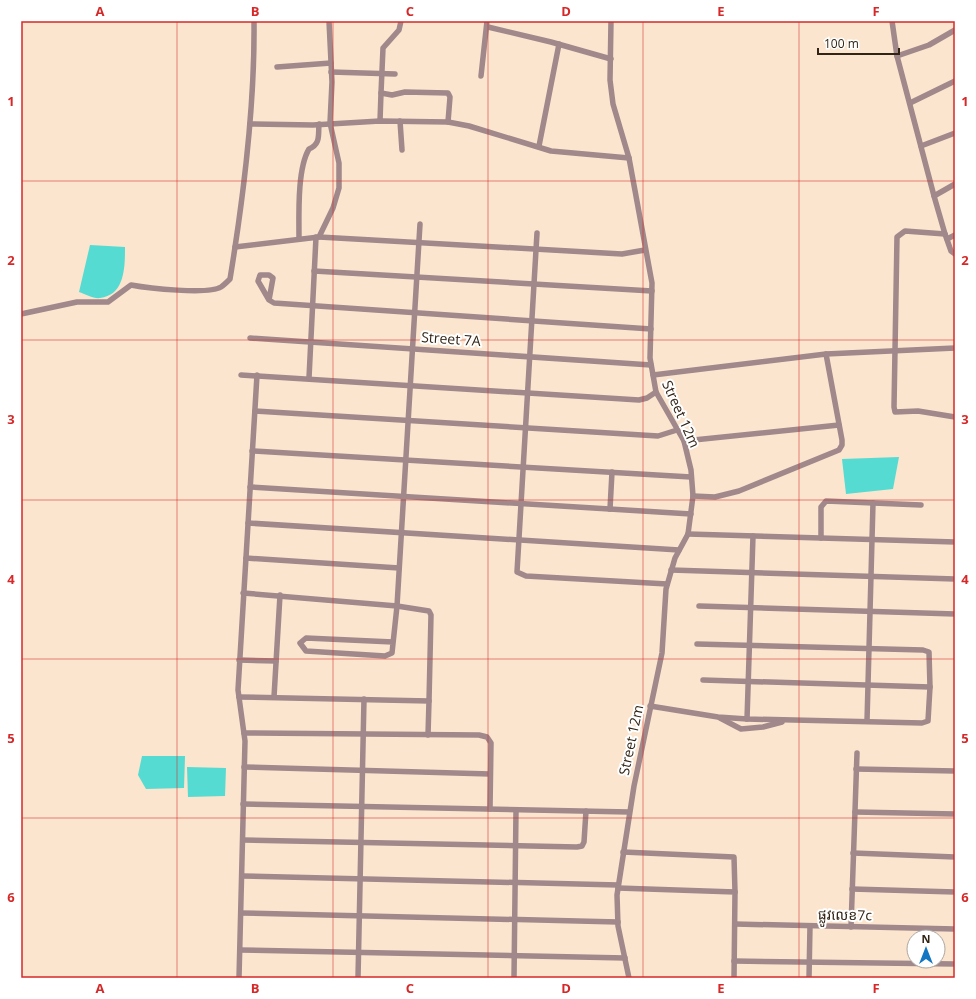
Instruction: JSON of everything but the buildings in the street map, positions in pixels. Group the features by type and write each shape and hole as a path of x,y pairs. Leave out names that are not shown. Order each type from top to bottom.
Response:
{"street":[{"path":"21,314 77,302 108,302 131,285 150,288 192,290 220,288 230,279 236,247 250,124 254,21"},
{"path":"309,378 317,237 333,208 339,188 339,163 330,123 332,72 329,21"},
{"path":"380,120 383,48 400,30 401,21"},
{"name":"Street 12m","path":"611,21 610,80 613,104 629,158 652,291 652,375 656,392 684,441 693,496 688,534 679,550 671,570 664,598 662,653 629,812 618,886 618,922 629,978"},
{"path":"892,21 897,56 934,196 951,251 955,254"},
{"path":"481,76 487,24 611,59"},
{"path":"897,56 929,45 955,30"},
{"path":"539,146 559,44"},
{"path":"277,67 331,63"},
{"path":"332,72 395,74"},
{"path":"910,102 955,81"},
{"path":"381,93 448,93 450,97 448,122"},
{"path":"250,124 319,124 380,120 448,122 469,126 539,146 551,151 629,158"},
{"path":"400,121 402,150"},
{"path":"299,239 299,200 304,162 309,149 317,146 319,124"},
{"path":"921,146 955,133"},
{"path":"934,196 955,184"},
{"path":"393,642 306,638 300,643 306,651 373,656 385,656 392,653 393,642 396,606 399,568 404,497 420,224"},
{"path":"955,235 946,237 905,231 897,237 894,407 895,412 918,411 955,417"},
{"path":"537,233 517,572 520,574 667,584"},
{"path":"236,247 317,237 622,254 645,250"},
{"path":"314,271 652,291"},
{"path":"268,300 274,303 312,306 651,329"},
{"name":"Street 7A","path":"250,338 651,364"},
{"path":"652,375 826,354 955,348"},
{"path":"693,496 715,497 739,491 839,450 842,445 840,425 826,354"},
{"path":"241,375 309,378 639,400 647,398 656,392"},
{"path":"239,978 244,733 239,697 239,660 257,376"},
{"path":"255,411 658,436 677,430"},
{"path":"684,441 840,425"},
{"path":"252,451 691,477"},
{"path":"610,509 612,472"},
{"path":"250,487 691,514"},
{"path":"822,538 821,507 823,502 826,501 921,505"},
{"path":"867,721 873,503"},
{"path":"248,523 679,550"},
{"path":"688,534 955,542"},
{"path":"747,719 753,536"},
{"path":"246,558 399,568"},
{"path":"671,570 955,579"},
{"path":"244,593 396,606 429,611 431,615 428,736"},
{"path":"274,697 280,595"},
{"path":"699,606 955,614"},
{"path":"650,706 718,717 747,719 922,723 928,721 930,688 929,652 924,650 697,644"},
{"path":"239,660 276,661"},
{"path":"703,680 930,688"},
{"path":"239,697 429,701"},
{"path":"358,978 364,699"},
{"path":"718,717 741,729 763,727 789,720"},
{"path":"244,733 428,736 479,735 487,737 492,743 490,809"},
{"path":"851,927 857,753"},
{"path":"244,766 490,774"},
{"path":"856,769 955,771"},
{"path":"243,804 629,812"},
{"path":"514,978 516,810"},
{"path":"242,840 516,847 582,846 584,842 586,812"},
{"path":"855,812 955,814"},
{"path":"623,852 734,857 734,978"},
{"path":"853,853 955,857"},
{"path":"242,876 515,882 735,892"},
{"path":"852,889 955,892"},
{"path":"241,913 618,922"},
{"name":"ផ្លូវលេខ7c","path":"735,924 955,929"},
{"path":"809,978 810,926"},
{"path":"240,950 625,958"},
{"path":"734,961 955,964"}],"water":[{"path":"90,245 125,247 125,263 122,279 119,286 108,296 98,298 79,292"},
{"path":"899,457 893,489 846,494 842,459"},
{"path":"142,756 185,756 184,788 146,789 138,775"},
{"path":"187,767 226,768 225,796 188,797"}]}
